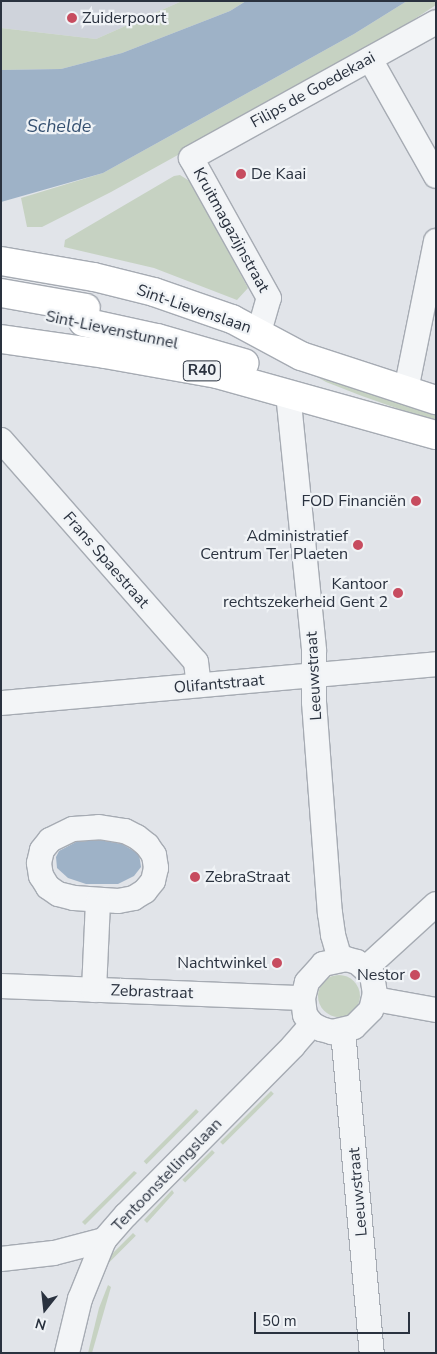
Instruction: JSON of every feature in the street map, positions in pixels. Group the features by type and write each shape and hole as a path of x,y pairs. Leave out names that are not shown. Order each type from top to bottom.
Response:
{"main road":[{"name":"Sint-Lievenslaan","path":"1,262 75,273 154,292 232,319 301,356 436,400"},
{"name":"Sint-Lievenstunnel","path":"1,294 85,315 267,353 301,356"},
{"name":"Sint-Lievenstunnel","path":"1,307 85,315 232,359 324,390 390,421"},
{"name":"R40","path":"1,340 175,365 217,374 288,392 436,435"}],"street":[{"name":"Filips de Goedekaai","path":"191,158 436,22"},
{"path":"370,59 436,176"},
{"name":"Kruitmagazijnstraat","path":"191,158 269,298 259,332"},
{"path":"406,390 436,241"},
{"name":"Leeuwstraat","path":"288,392 316,676 314,702 330,913 340,959"},
{"name":"Frans Spaestraat","path":"1,440 196,662 198,686"},
{"name":"Olifantstraat","path":"1,704 436,664"},
{"path":"99,826 125,832 147,845 154,855 156,868 153,881 145,891 134,898 126,900 98,901 58,894 48,886 41,876 39,863 42,850 50,840 73,829 99,826"},
{"path":"94,990 98,901"},
{"path":"366,968 436,904"},
{"path":"340,959 357,962 366,968 372,975 375,987 374,999 364,1019 354,1027 343,1031 321,1030 312,1024 306,1015 302,998 307,982 314,972 323,964 340,959"},
{"name":"Zebrastraat","path":"1,986 302,998"},
{"path":"374,999 436,1010"},
{"name":"Tentoonstellingslaan","path":"67,1353 80,1299 104,1240 126,1215 293,1046 312,1024"},
{"name":"Leeuwstraat","path":"343,1031 372,1353"},
{"path":"1,1259 54,1252 104,1240"}],"shaded area":[{"name":"Zuiderpoort","path":"1,1 182,1 96,39 1,28"}],"green space":[{"path":"182,1 246,1 230,11 122,53 61,69 1,70 1,28 96,39"},
{"path":"407,1 436,1 436,5 364,52 111,192 42,227 27,227 21,198 103,173 354,34"},
{"path":"180,175 191,182 248,288 237,300 154,268 64,247 65,240 174,176"},
{"path":"310,373 436,410 436,422 326,382"},
{"path":"343,975 351,978 357,984 360,996 357,1008 351,1014 335,1017 327,1014 321,1008 318,992 321,984 327,978"},
{"path":"271,1091 274,1094 223,1145 220,1142"},
{"path":"196,1109 199,1112 147,1164 144,1161"},
{"path":"212,1150 215,1153 185,1183 182,1180"},
{"path":"134,1171 137,1173 85,1225 82,1222"},
{"path":"172,1190 174,1193 147,1223 144,1220"},
{"path":"133,1233 136,1236 103,1268 100,1266"},
{"path":"108,1285 111,1287 92,1353 88,1353 99,1308"}],"water":[{"name":"Schelde","path":"246,1 407,1 354,34 103,173 1,202 1,70 61,69 122,53 230,11"},
{"path":"99,840 122,844 139,854 141,867 134,876 118,884 86,884 68,878 57,868 56,857 59,851 76,842"}],"place":[{"name":"Zuiderpoort","path":"72,18"},
{"name":"De Kaai","path":"241,174"},
{"name":"FOD Financiën","path":"416,501"},
{"name":"Administratief Centrum Ter Plaeten","path":"358,545"},
{"name":"Kantoor rechtszekerheid Gent 2","path":"398,593"},
{"name":"ZebraStraat","path":"195,877"},
{"name":"Nachtwinkel","path":"277,963"},
{"name":"Nestor","path":"415,975"}]}
